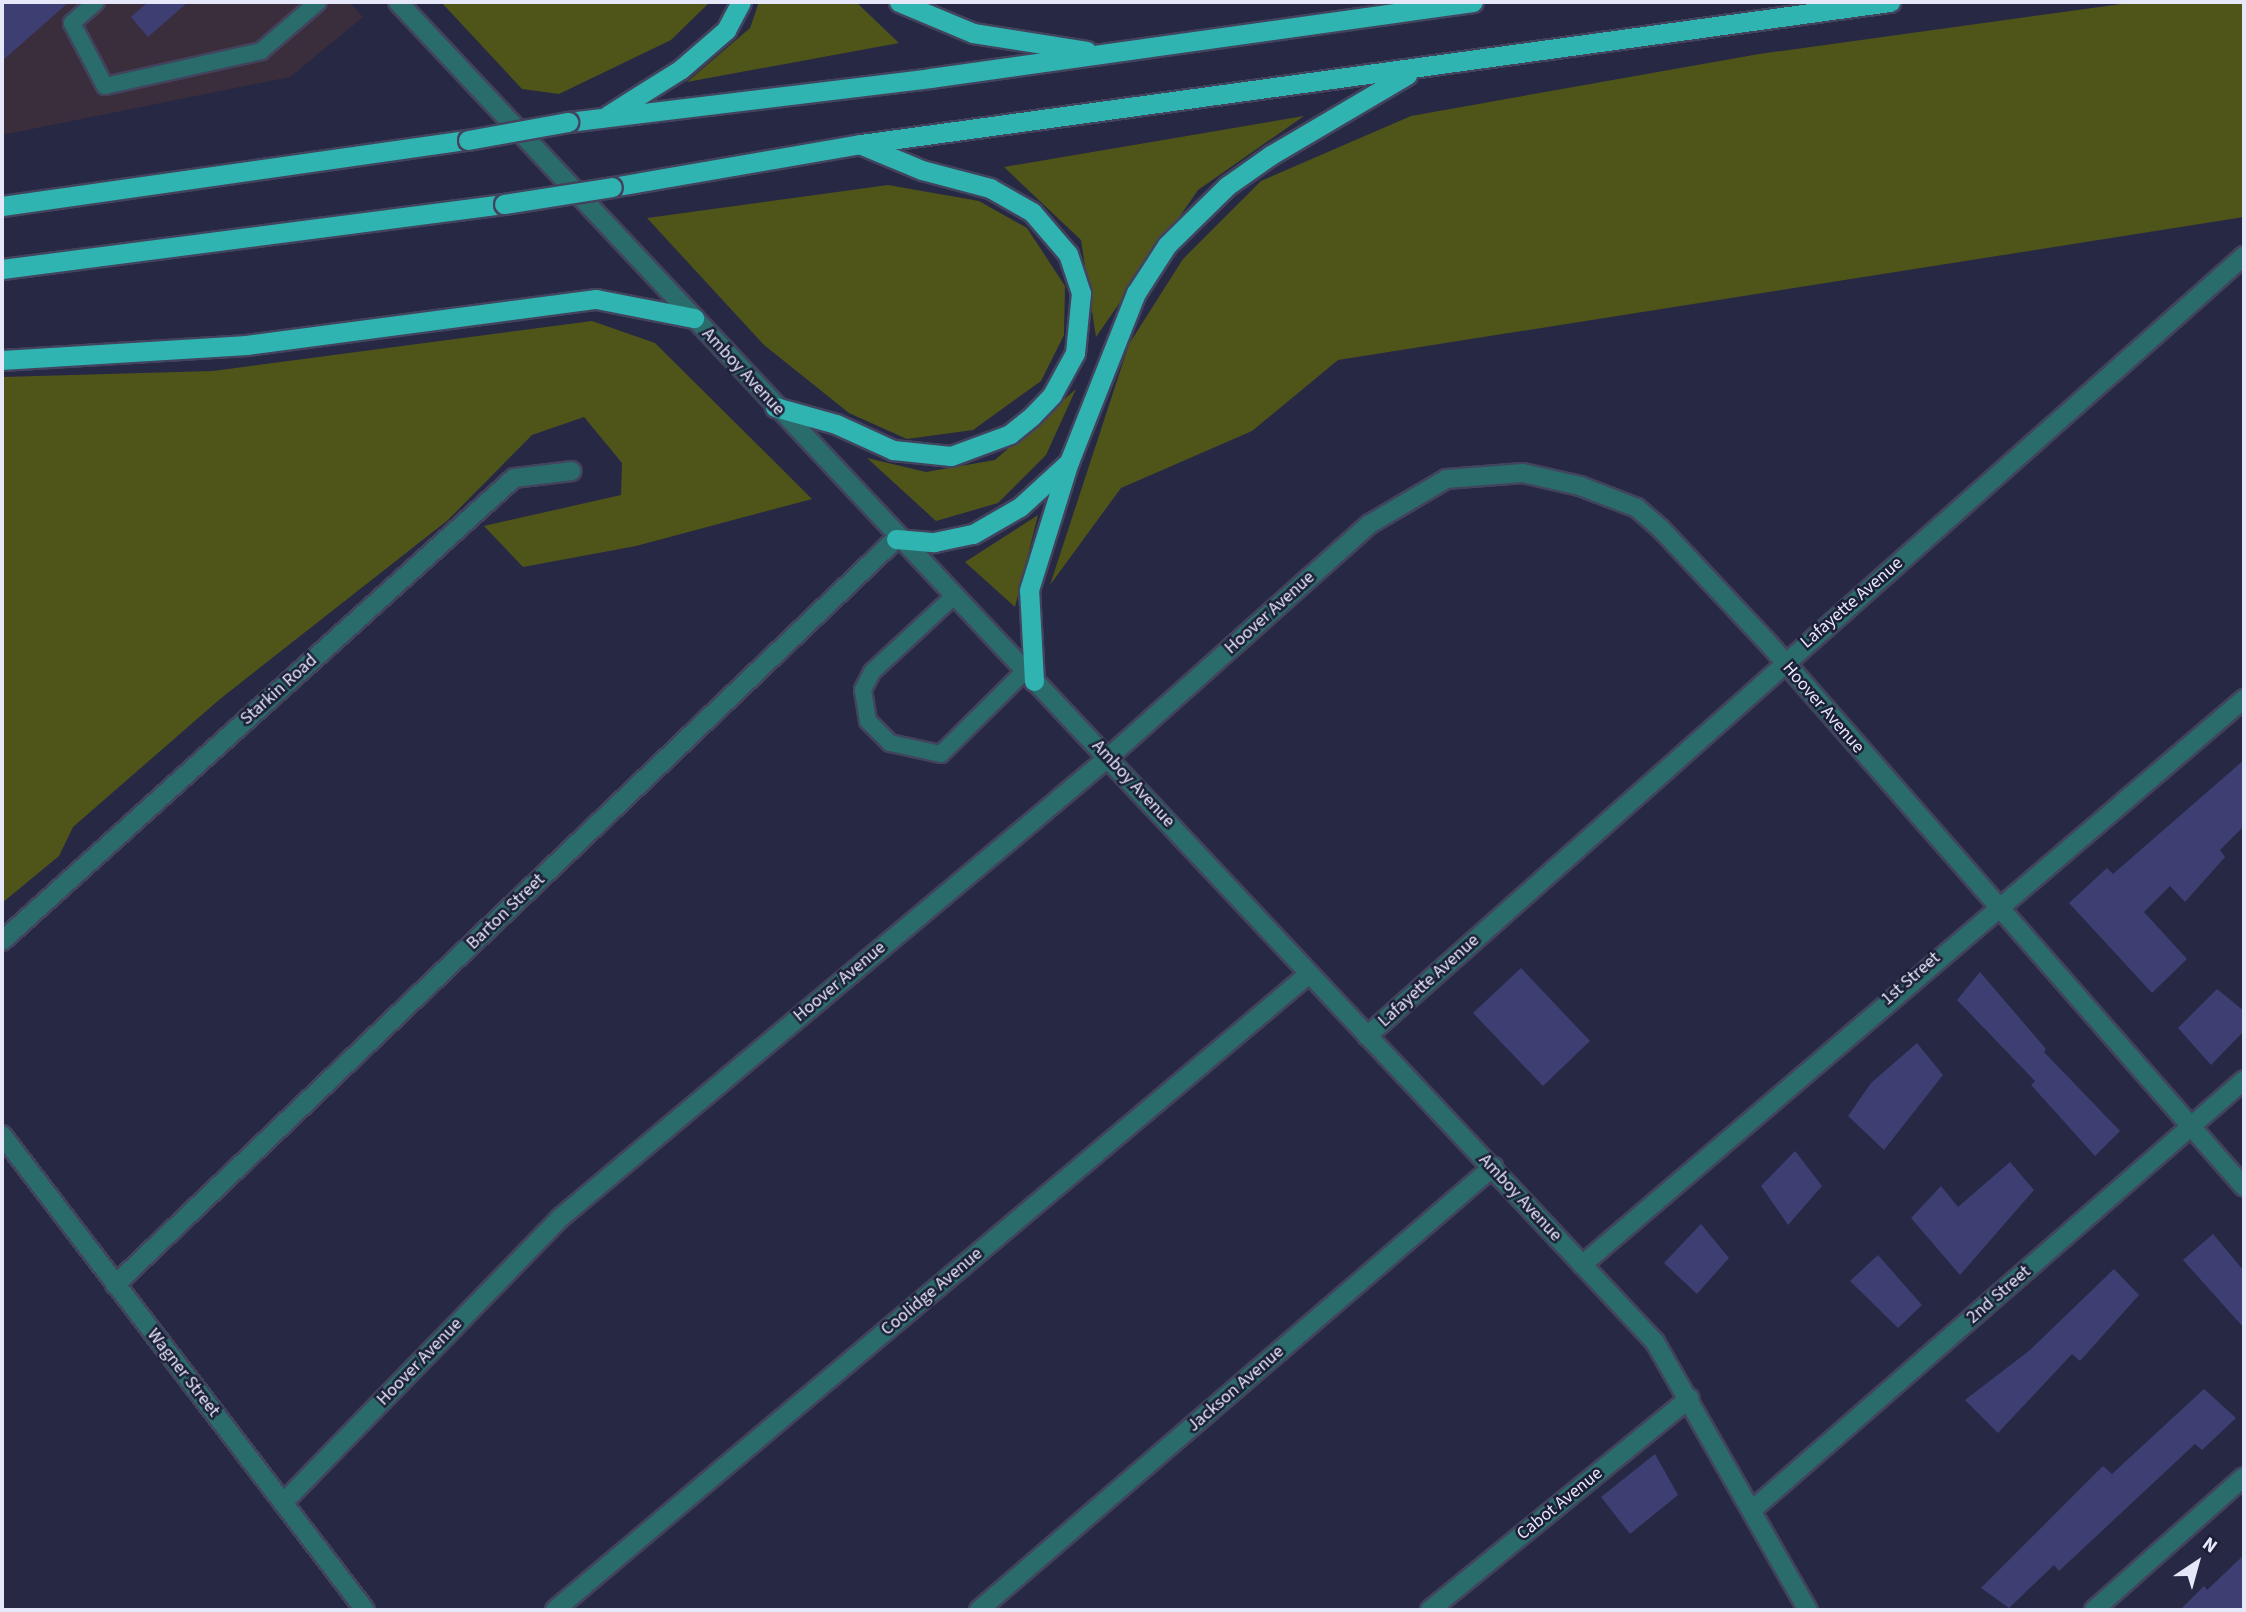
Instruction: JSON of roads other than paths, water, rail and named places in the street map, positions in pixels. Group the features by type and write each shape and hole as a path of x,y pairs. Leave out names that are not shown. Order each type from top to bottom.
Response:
{"highway":[{"path":"601,119 681,69 726,30 741,2"},
{"path":"899,2 973,33 1108,54"},
{"path":"2,206 468,139 568,122 1108,54 1473,2"},
{"path":"2,270 504,204 861,144 1890,2"},
{"path":"1030,676 1029,590 1069,462 1136,293 1167,245 1227,186 1271,155 1417,69"},
{"path":"775,407 836,424 893,450 951,456 1010,434 1032,416 1052,395 1075,353 1081,293 1068,254 1032,212 989,188 922,170 861,144"},
{"path":"2,360 246,345 596,299 694,318"},
{"path":"897,539 934,542 974,534 1020,507 1069,462"}],"street":[{"name":"Amboy Avenue","path":"398,2 897,539 1109,757 1655,1342 1690,1398 1808,1610"},
{"name":"Lafayette Avenue","path":"1367,1036 2244,256"},
{"name":"Starkin Road","path":"2,941 514,478 572,471"},
{"name":"Hoover Avenue","path":"283,1503 559,1219 1109,757 1370,524 1446,478 1523,473 1609,494 1637,508 1704,572 1994,907 2244,1187"},
{"name":"Barton Street","path":"115,1285 897,539"},
{"name":"1st Street","path":"1582,1265 1994,907 2244,699"},
{"name":"Coolidge Avenue","path":"555,1610 1309,974"},
{"name":"2nd Street","path":"1752,1510 2244,1080"},
{"name":"Wagner Street","path":"2,1135 365,1610"},
{"name":"Jackson Avenue","path":"979,1610 1493,1167"},
{"name":"Cabot Avenue","path":"1430,1610 1690,1398"},
{"path":"2094,1610 2244,1477"}],"lane":[{"path":"96,2 72,23 105,86 261,51 318,2"},
{"path":"953,597 872,672 863,690 868,721 890,743 941,754 1030,676"}]}
